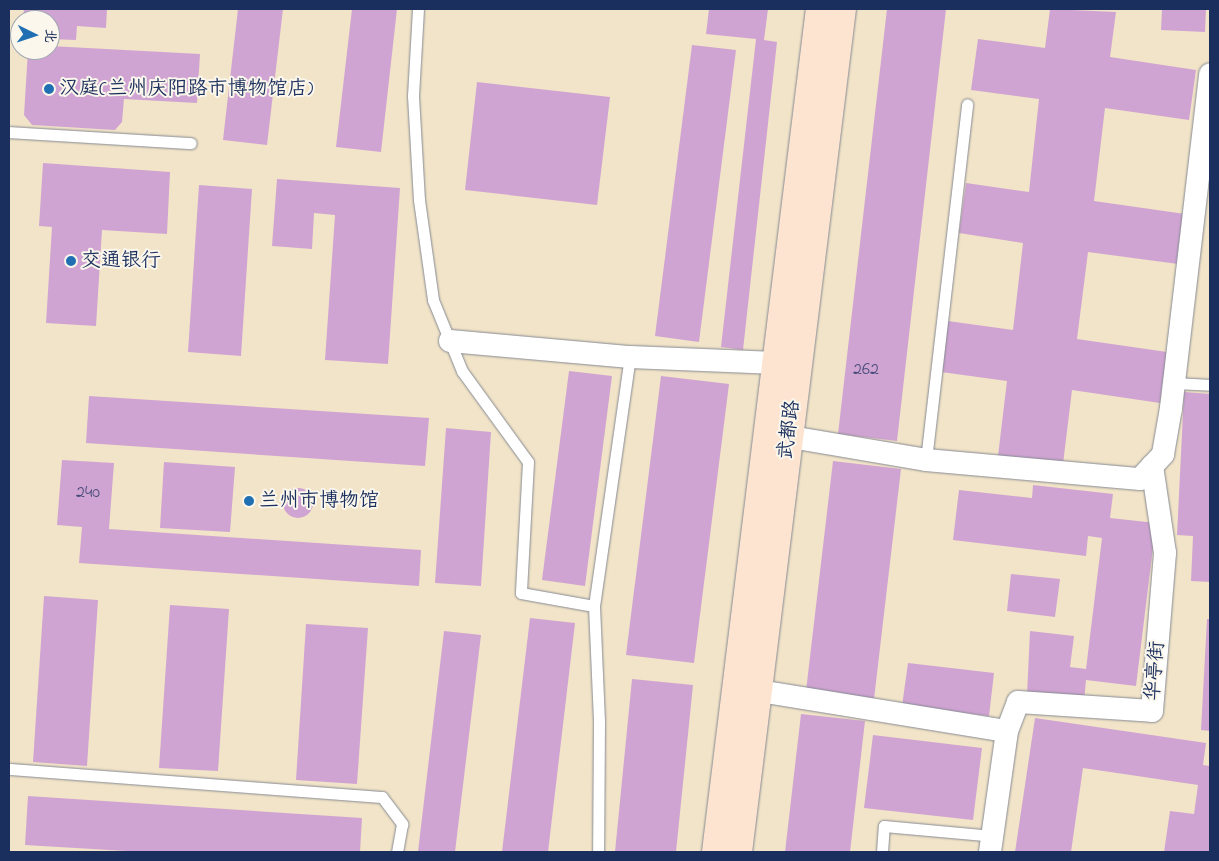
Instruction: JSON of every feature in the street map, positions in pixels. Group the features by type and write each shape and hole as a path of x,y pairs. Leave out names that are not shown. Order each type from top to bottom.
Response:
{"main road":[{"name":"武都路","path":"778,435 776,363 820,9"},
{"name":"武都路","path":"738,852 747,690 778,435 842,9"},
{"name":"武都路","path":"716,852 747,690"}],"street":[{"path":"778,435 926,460 1140,479 1163,454 1174,383 1210,74"},
{"path":"450,341 630,357 776,363"},
{"name":"华亭街","path":"992,844 1007,730 1018,702 1152,712 1165,553 1152,466"},
{"path":"747,690 1007,730"}],"lane":[{"path":"418,9 413,96 419,200 433,300 462,371 528,462 521,594 594,606"},
{"path":"926,460 967,104"},
{"path":"9,132 191,143"},
{"path":"598,852 600,722 594,606 630,357"},
{"path":"1174,383 1210,385"},
{"path":"9,769 382,797 402,824 397,852"},
{"path":"882,852 884,826 992,844"}],"building":[{"path":"107,9 106,28 77,26 76,40 60,39 60,10 24,10"},
{"path":"238,9 283,9 267,145 223,140"},
{"path":"352,9 397,9 381,152 336,147"},
{"path":"709,9 768,9 764,40 777,42 743,350 721,347 756,39 706,34"},
{"path":"887,9 946,9 897,441 838,434"},
{"path":"1050,9 1116,12 1110,57 1196,70 1189,120 1105,108 1094,201 1185,214 1178,264 1088,252 1077,339 1167,352 1160,403 1072,390 1063,464 998,456 1007,381 941,372 948,321 1013,330 1023,243 959,233 966,183 1029,192 1039,99 971,90 978,39 1045,48"},
{"path":"1162,9 1206,9 1205,32 1161,30"},
{"path":"692,45 736,50 699,342 655,336"},
{"path":"60,47 200,54 197,103 124,99 122,122 115,130 32,125 24,115 27,60 60,60"},
{"path":"477,82 610,97 597,205 465,190"},
{"path":"43,163 170,172 167,234 102,230 96,326 46,323 52,227 39,226"},
{"path":"277,179 400,188 388,364 325,360 335,215 314,213 312,249 272,246"},
{"path":"199,185 252,189 241,356 188,352"},
{"path":"569,371 612,376 585,586 542,580"},
{"path":"661,376 729,384 694,663 626,655"},
{"path":"1184,392 1210,394 1210,582 1191,581 1193,536 1177,535"},
{"path":"89,396 429,418 425,466 86,443"},
{"path":"446,428 491,432 481,586 435,583"},
{"path":"62,460 114,463 109,529 421,550 419,586 79,563 82,527 57,525"},
{"path":"833,461 901,469 874,699 806,691"},
{"path":"164,462 235,467 230,532 160,528"},
{"path":"1033,485 1113,494 1110,518 1156,523 1136,686 1086,680 1084,702 1027,695 1030,631 1074,636 1070,667 1086,669 1102,538 1088,536 1086,556 953,540 959,490 1032,498"},
{"path":"298,488 309,492 313,503 309,514 298,518 287,514 283,503 287,492"},
{"path":"1011,574 1060,579 1055,617 1007,611"},
{"path":"44,596 98,600 87,766 33,762"},
{"path":"170,605 229,609 218,771 159,768"},
{"path":"530,618 575,623 548,852 502,852"},
{"path":"1207,619 1210,619 1210,731 1201,730"},
{"path":"306,624 368,628 357,784 296,780"},
{"path":"444,631 481,635 455,852 418,852"},
{"path":"908,663 994,673 989,716 902,706"},
{"path":"632,679 693,685 676,852 615,852"},
{"path":"801,714 865,721 850,852 785,852"},
{"path":"1035,718 1206,743 1203,765 1210,766 1210,852 1164,852 1170,811 1194,814 1198,785 1083,768 1071,852 1015,852"},
{"path":"873,735 982,748 973,820 864,808"},
{"path":"28,796 362,818 360,852 143,852 25,845"}],"place":[{"name":"汉庭(兰州庆阳路市博物馆店)","path":"49,89"},
{"name":"交通银行","path":"71,261"},
{"name":"兰州市博物馆","path":"249,501"}]}
